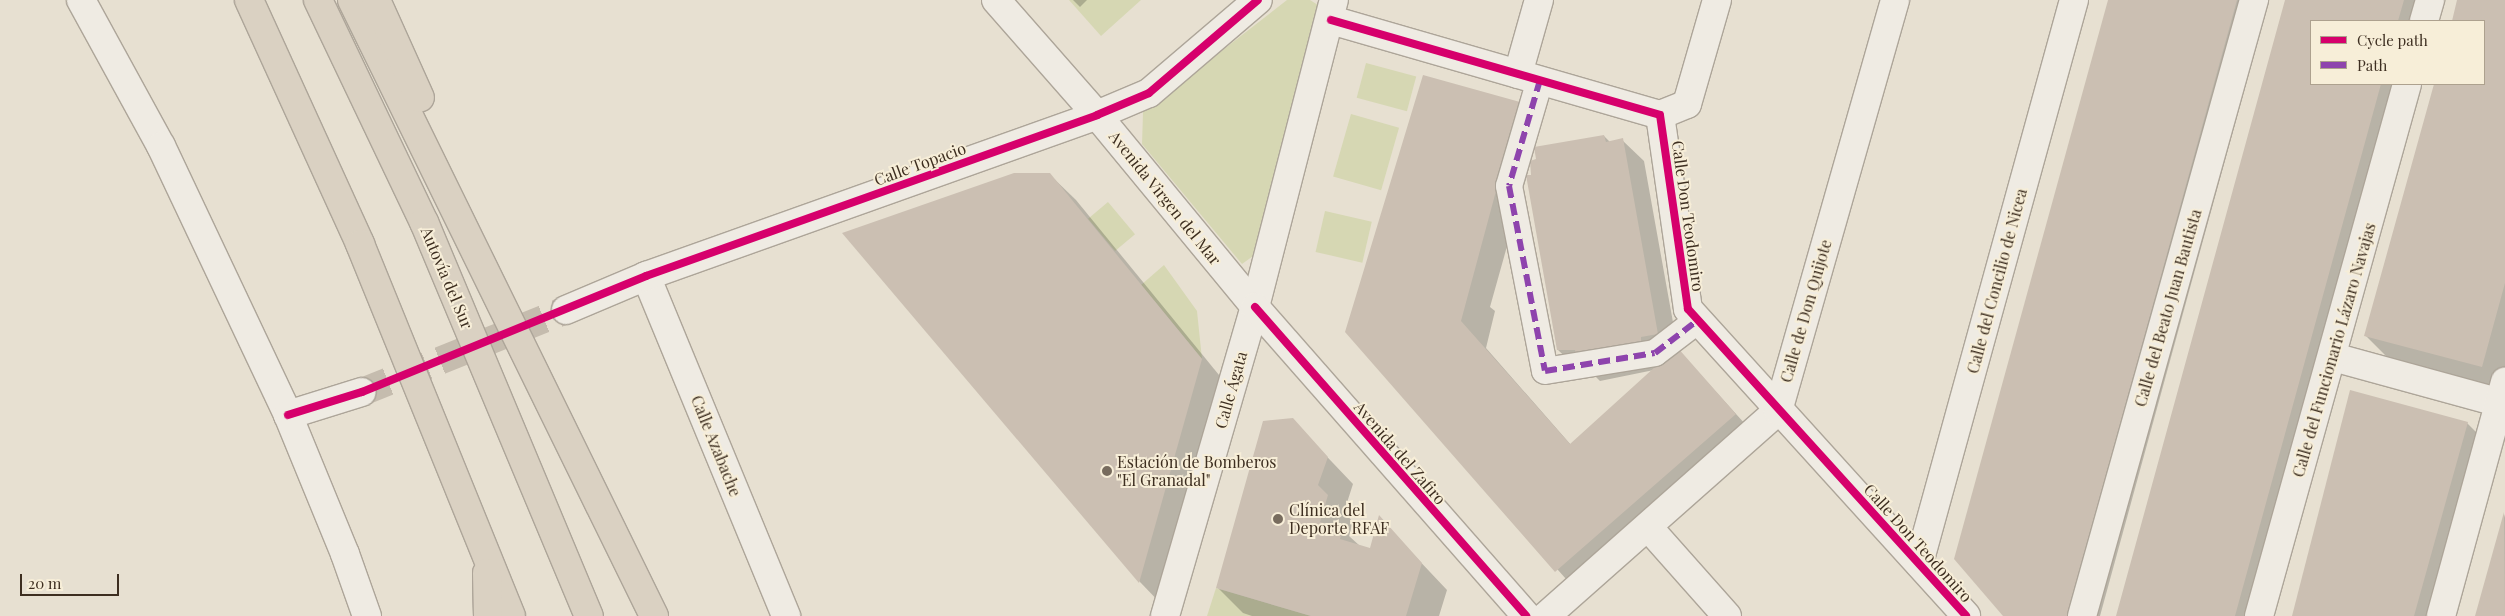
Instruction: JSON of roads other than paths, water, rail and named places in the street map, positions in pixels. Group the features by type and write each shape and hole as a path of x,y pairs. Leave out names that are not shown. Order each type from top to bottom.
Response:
{"highway":[{"path":"249,0 360,244 487,551 510,616"},
{"name":"Autovía del Sur","path":"318,0 424,222 589,616"},
{"path":"352,0 650,606"},
{"path":"376,0 650,606"},
{"path":"487,551 488,616"}],"street":[{"path":"81,0 161,146 288,415 345,554 367,616"},
{"name":"Avenida Virgen del Mar","path":"996,0 1097,115 1254,307"},
{"name":"Calle Topacio","path":"566,310 646,276 1097,115 1149,92 1258,0"},
{"path":"1539,0 1529,77 1509,186 1545,371 1655,353 1698,320"},
{"path":"1332,10 1529,77 1660,116 1687,104 1716,0"},
{"name":"Calle de Don Quijote","path":"1778,411 1895,0"},
{"name":"Calle del Concilio de Nicea","path":"1919,562 2074,0"},
{"name":"Calle del Beato Juan Bautista","path":"2082,616 2254,0"},
{"path":"2424,20 2430,0"},
{"name":"Calle Ágata","path":"1165,616 1254,307 1332,10"},
{"name":"Calle del Funcionario Lázaro Navajas","path":"2258,616 2334,357 2407,85"},
{"name":"Calle Don Teodomiro","path":"1660,116 1688,308 1778,411 1919,562 1966,616"},
{"name":"Calle Azabache","path":"646,276 786,616"},
{"name":"Avenida del Zafiro","path":"1254,307 1526,616"},
{"path":"2334,357 2503,396 2441,616"},
{"path":"288,415 362,392"},
{"path":"1546,616 1778,411"},
{"path":"1648,527 1727,616"}],"tunnel":[{"path":"362,392 566,310"}],"place":[{"name":"Estación de Bomberos \"El Granadal\"","path":"1107,471"},
{"name":"Clínica del Deporte RFAF","path":"1278,519"}]}
